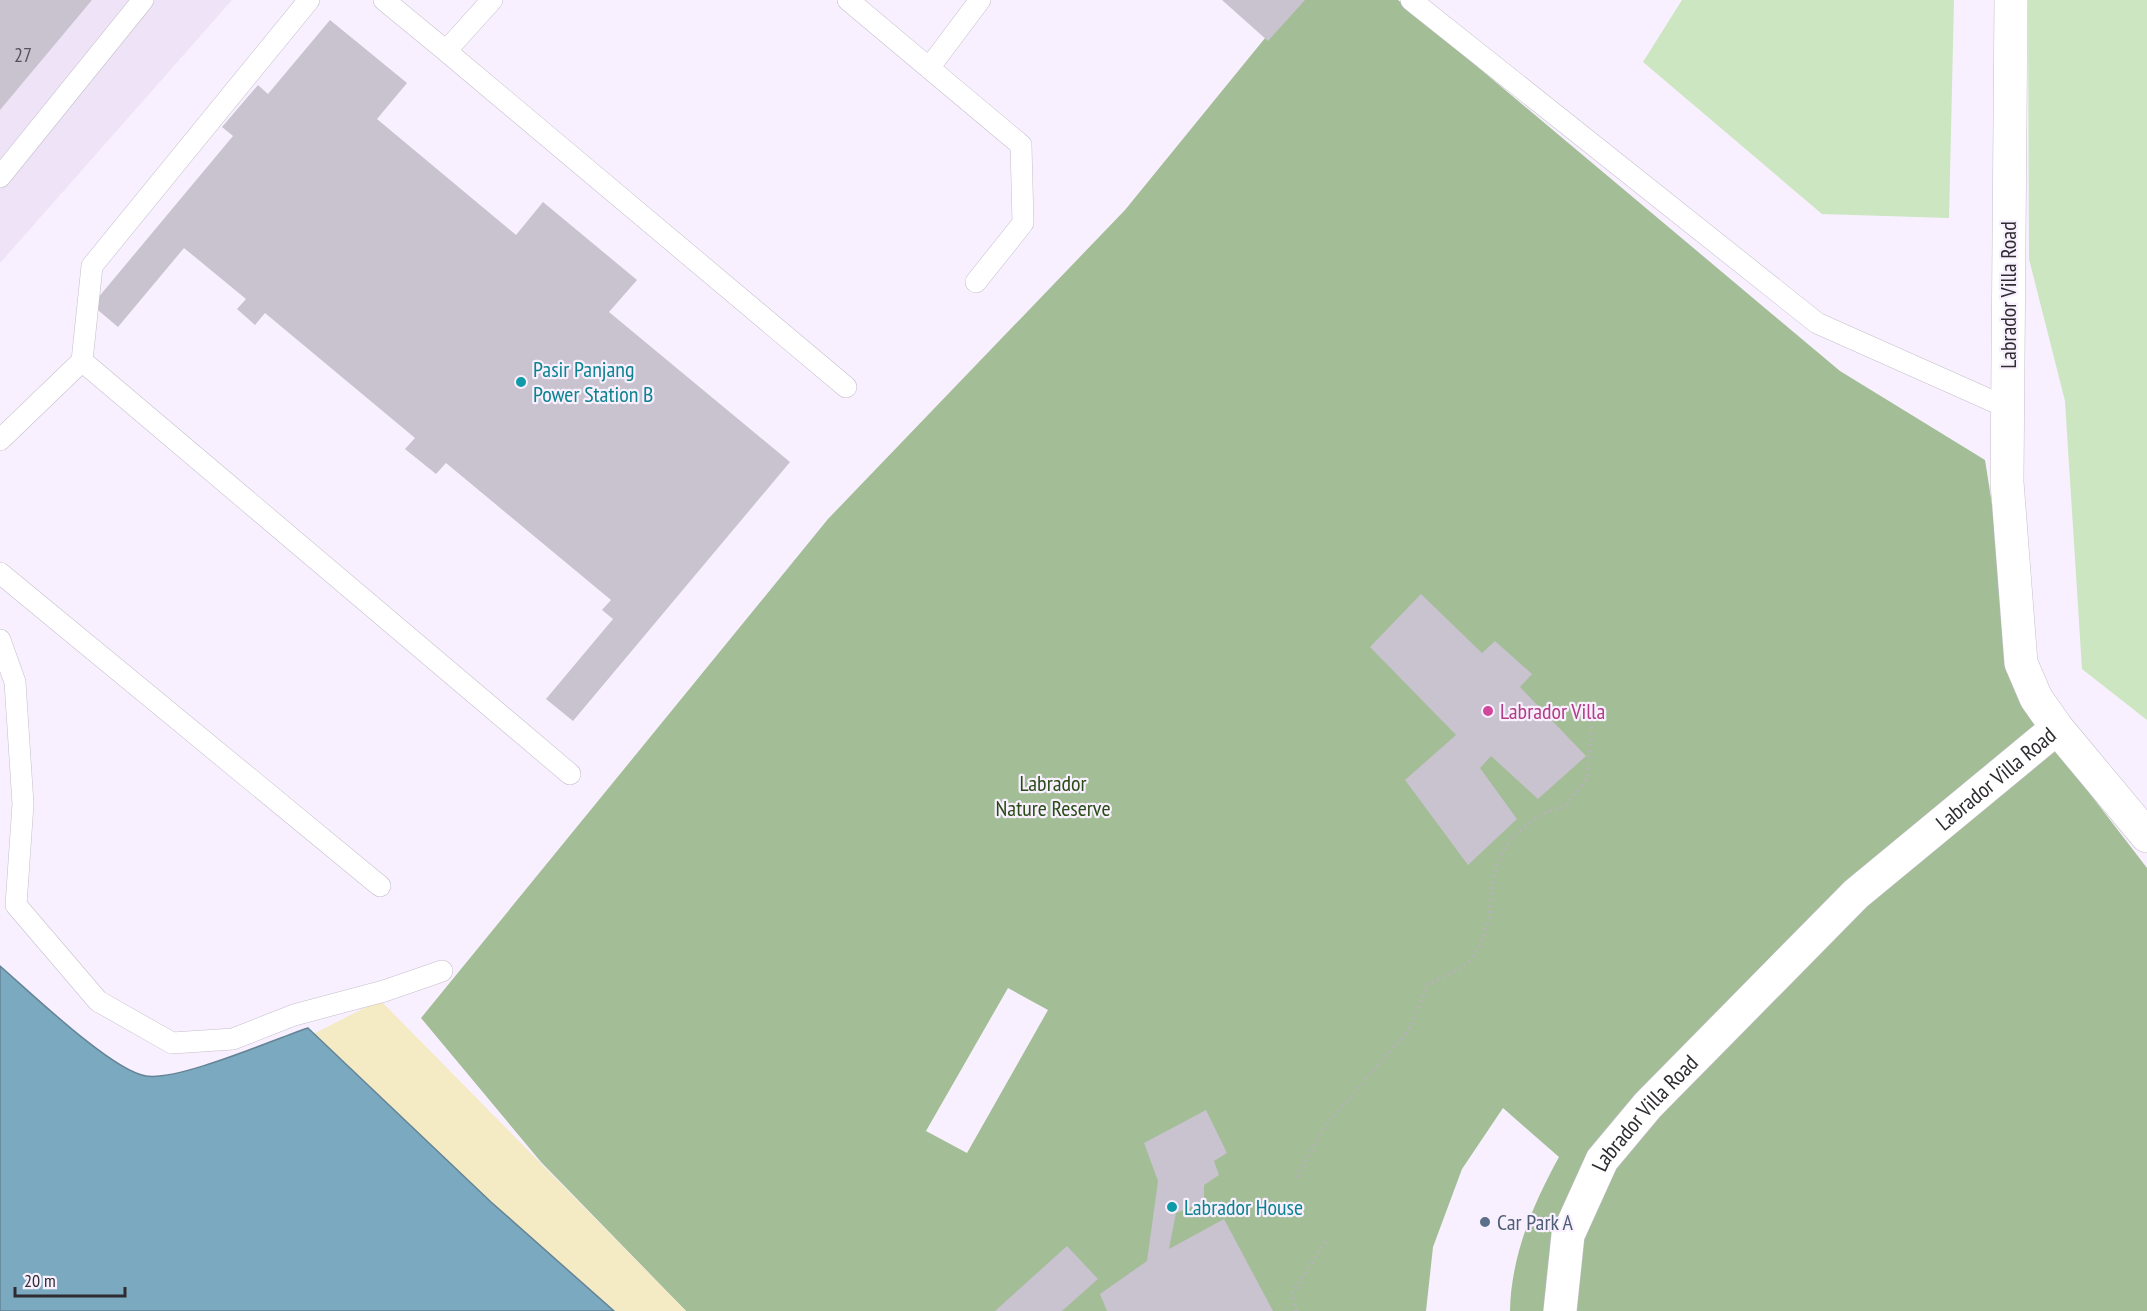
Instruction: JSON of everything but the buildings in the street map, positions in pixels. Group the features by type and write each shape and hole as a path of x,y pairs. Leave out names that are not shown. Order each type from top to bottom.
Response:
{"street":[{"name":"Labrador Villa Road","path":"1560,1311 1568,1235 1602,1160 1648,1105 1856,894 2057,728 2036,698 2021,663 2007,482 2011,0"},
{"path":"2057,728 2147,836"}],"lane":[{"path":"0,177 143,0"},
{"path":"0,440 82,361 92,267 309,0"},
{"path":"384,0 846,387"},
{"path":"446,51 492,0"},
{"path":"848,0 1021,145 1023,223 976,282"},
{"path":"929,68 980,0"},
{"path":"1411,0 1817,323 2008,408"},
{"path":"82,361 570,774"},
{"path":"0,573 380,886"},
{"path":"0,640 15,682 23,804 16,905 98,1001 172,1043 233,1039 294,1015 384,991 442,971"}],"path":[{"path":"1297,1177 1323,1129 1411,1027 1427,985 1467,963 1487,933 1494,870 1507,841 1545,811 1566,806 1587,778 1593,713"},
{"path":"1296,1311 1292,1294 1326,1240"}],"shaded area":[{"path":"0,0 232,0 0,263"}],"green space":[{"name":"Labrador Nature Reserve","path":"1296,0 1398,0 1840,371 1985,460 2024,708 2147,868 2147,1311 1510,1311 1514,1270 1525,1231 1559,1157 1503,1108 1462,1169 1433,1247 1426,1311 686,1311 541,1162 421,1018 828,519 1125,210","holes":["1008,988 1048,1010 967,1153 926,1131"]},
{"path":"1682,0 1954,0 1949,218 1822,214 1643,62"},
{"path":"2028,0 2147,0 2147,720 2082,669 2065,401 2029,259"}],"sand":[{"path":"380,1000 686,1311 542,1311 264,1059"}],"water":[{"path":"0,966 93,1046 131,1071 146,1076 161,1076 202,1066 308,1028 491,1202 614,1311 0,1311"}],"place":[{"name":"Pasir Panjang Power Station B","path":"521,382"},
{"name":"Labrador Villa","path":"1488,711"},
{"name":"Labrador House","path":"1172,1207"},
{"name":"Car Park A","path":"1485,1222"}]}
